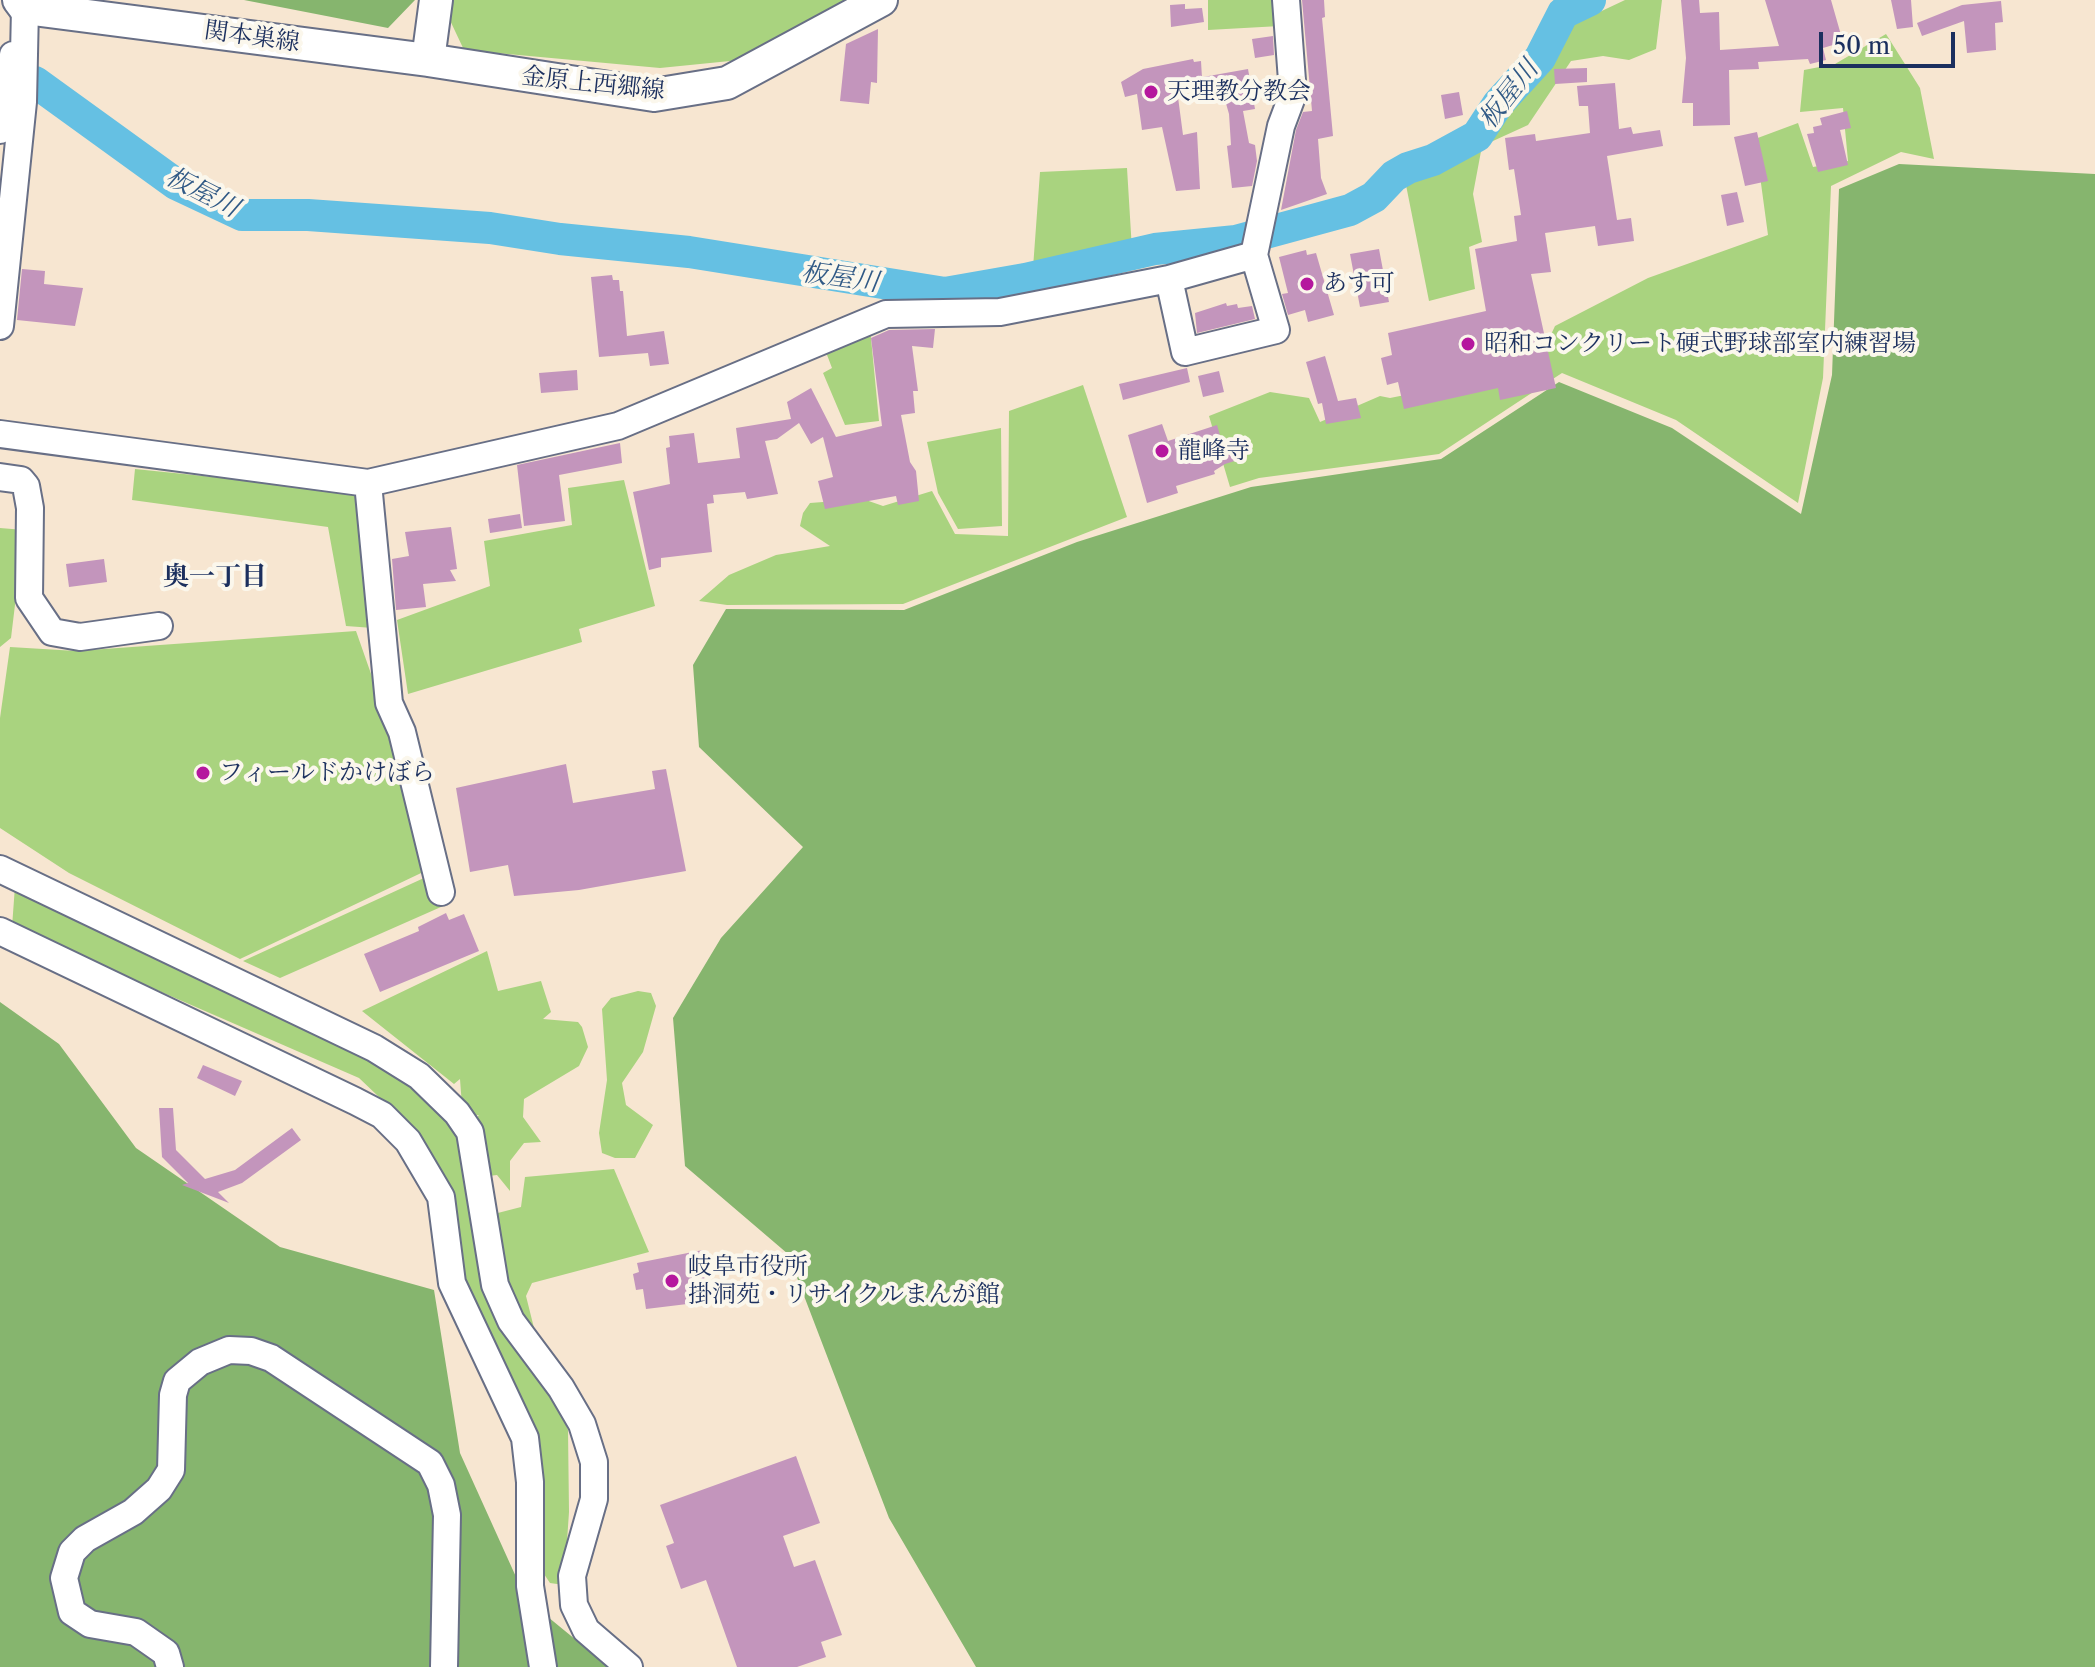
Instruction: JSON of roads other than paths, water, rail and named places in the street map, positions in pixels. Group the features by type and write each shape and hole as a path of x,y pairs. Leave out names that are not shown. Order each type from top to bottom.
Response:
{"main road":[{"path":"428,60 436,0"},
{"name":"金原上西郷線","path":"428,60 587,88 654,95 683,93 727,83 881,0"},
{"name":"関本巣線","path":"22,4 428,60"}],"street":[{"path":"1169,279 1185,352 1276,330 1254,250 1281,126 1293,94 1286,0"},
{"path":"0,130 22,4"},
{"path":"0,326 23,102 22,4"},
{"path":"0,434 368,483 618,426 886,314 1000,312 1169,279 1254,250"},
{"path":"0,477 21,480 26,486 30,508 29,598 52,632 80,637 159,626"},
{"path":"368,483 389,703 402,732 441,892"},
{"path":"0,869 374,1048 419,1076 457,1113 470,1132 495,1285 511,1321 561,1388 582,1424 594,1462 594,1499 572,1576 574,1605 586,1630 629,1667"},
{"path":"0,931 355,1101 382,1115 408,1141 441,1197 452,1283 525,1438 530,1482 530,1586 543,1667"},
{"path":"170,1667 166,1653 145,1637 136,1632 90,1624 72,1612 64,1578 72,1552 85,1539 133,1512 159,1489 171,1470 173,1395 177,1381 200,1362 229,1350 251,1351 271,1358 430,1463 441,1485 447,1515 444,1667"}],"waterway":[{"name":"板屋川","path":"35,82 176,184 242,215 308,215 490,228 560,239 689,252 945,293 1025,279 1155,249 1236,241 1350,210 1374,197 1394,176 1433,160 1477,136 1498,104 1540,58 1563,13 1590,0"}],"place":[{"name":"天理教分教会","path":"1151,92"},
{"name":"あす可","path":"1307,284"},
{"name":"昭和コンクリート硬式野球部室内練習場","path":"1468,344"},
{"name":"龍峰寺","path":"1162,451"},
{"name":"フィールドかけぼら","path":"203,773"},
{"name":"岐阜市役所 掛洞苑・リサイクルまんが館","path":"672,1281"}],"district":[{"name":"奥一丁目","path":"215,577"}]}
